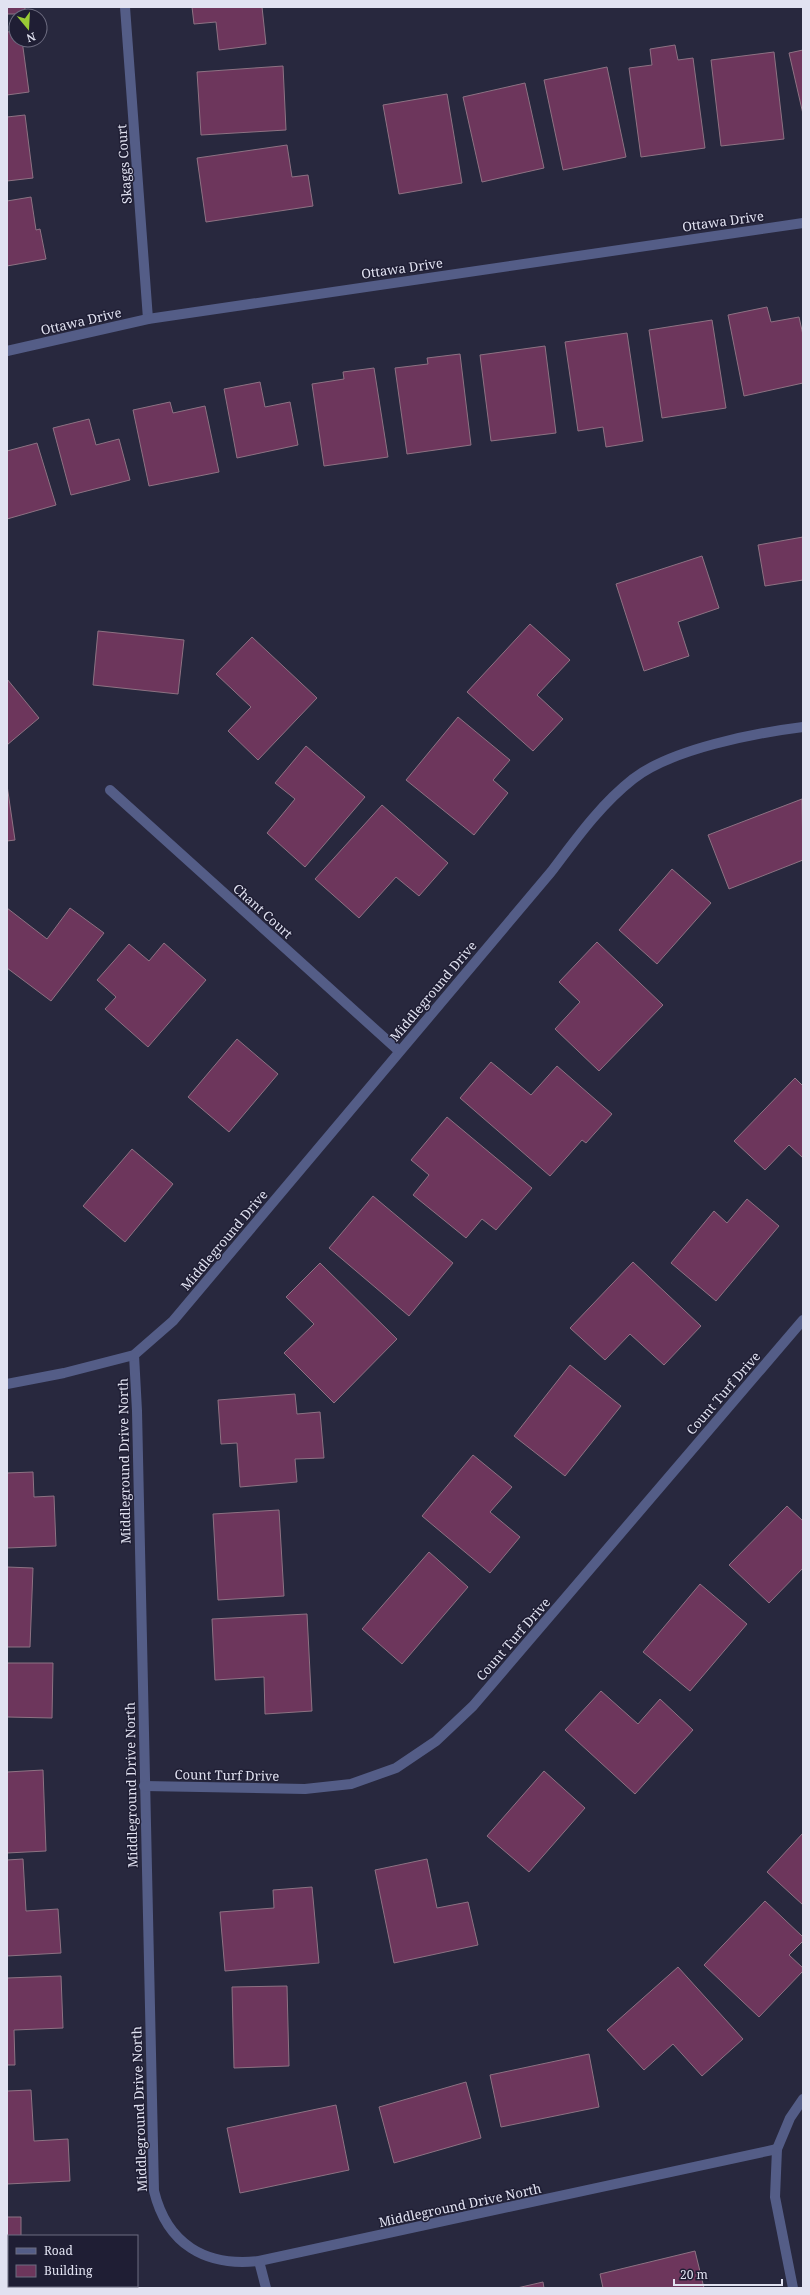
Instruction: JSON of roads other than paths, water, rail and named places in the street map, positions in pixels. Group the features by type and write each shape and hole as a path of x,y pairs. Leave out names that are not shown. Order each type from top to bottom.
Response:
{"street":[{"name":"Skaggs Court","path":"125,7 148,319"},
{"name":"Ottawa Drive","path":"7,351 148,319 803,223"},
{"name":"Middleground Drive","path":"134,1355 173,1321 551,872 590,820 634,779 663,761 724,742 803,727"},
{"name":"Chant Court","path":"110,790 399,1051"},
{"name":"Count Turf Drive","path":"144,1786 305,1789 351,1784 396,1768 436,1741 473,1706 803,1320"},
{"path":"7,1384 64,1373 134,1355"},
{"name":"Middleground Drive North","path":"134,1355 137,1419 154,2191 165,2222 184,2244 202,2254 225,2262 242,2263 259,2261 777,2149"},
{"path":"793,2288 775,2197 777,2149 790,2118 803,2099"},
{"path":"259,2261 266,2288"}]}
